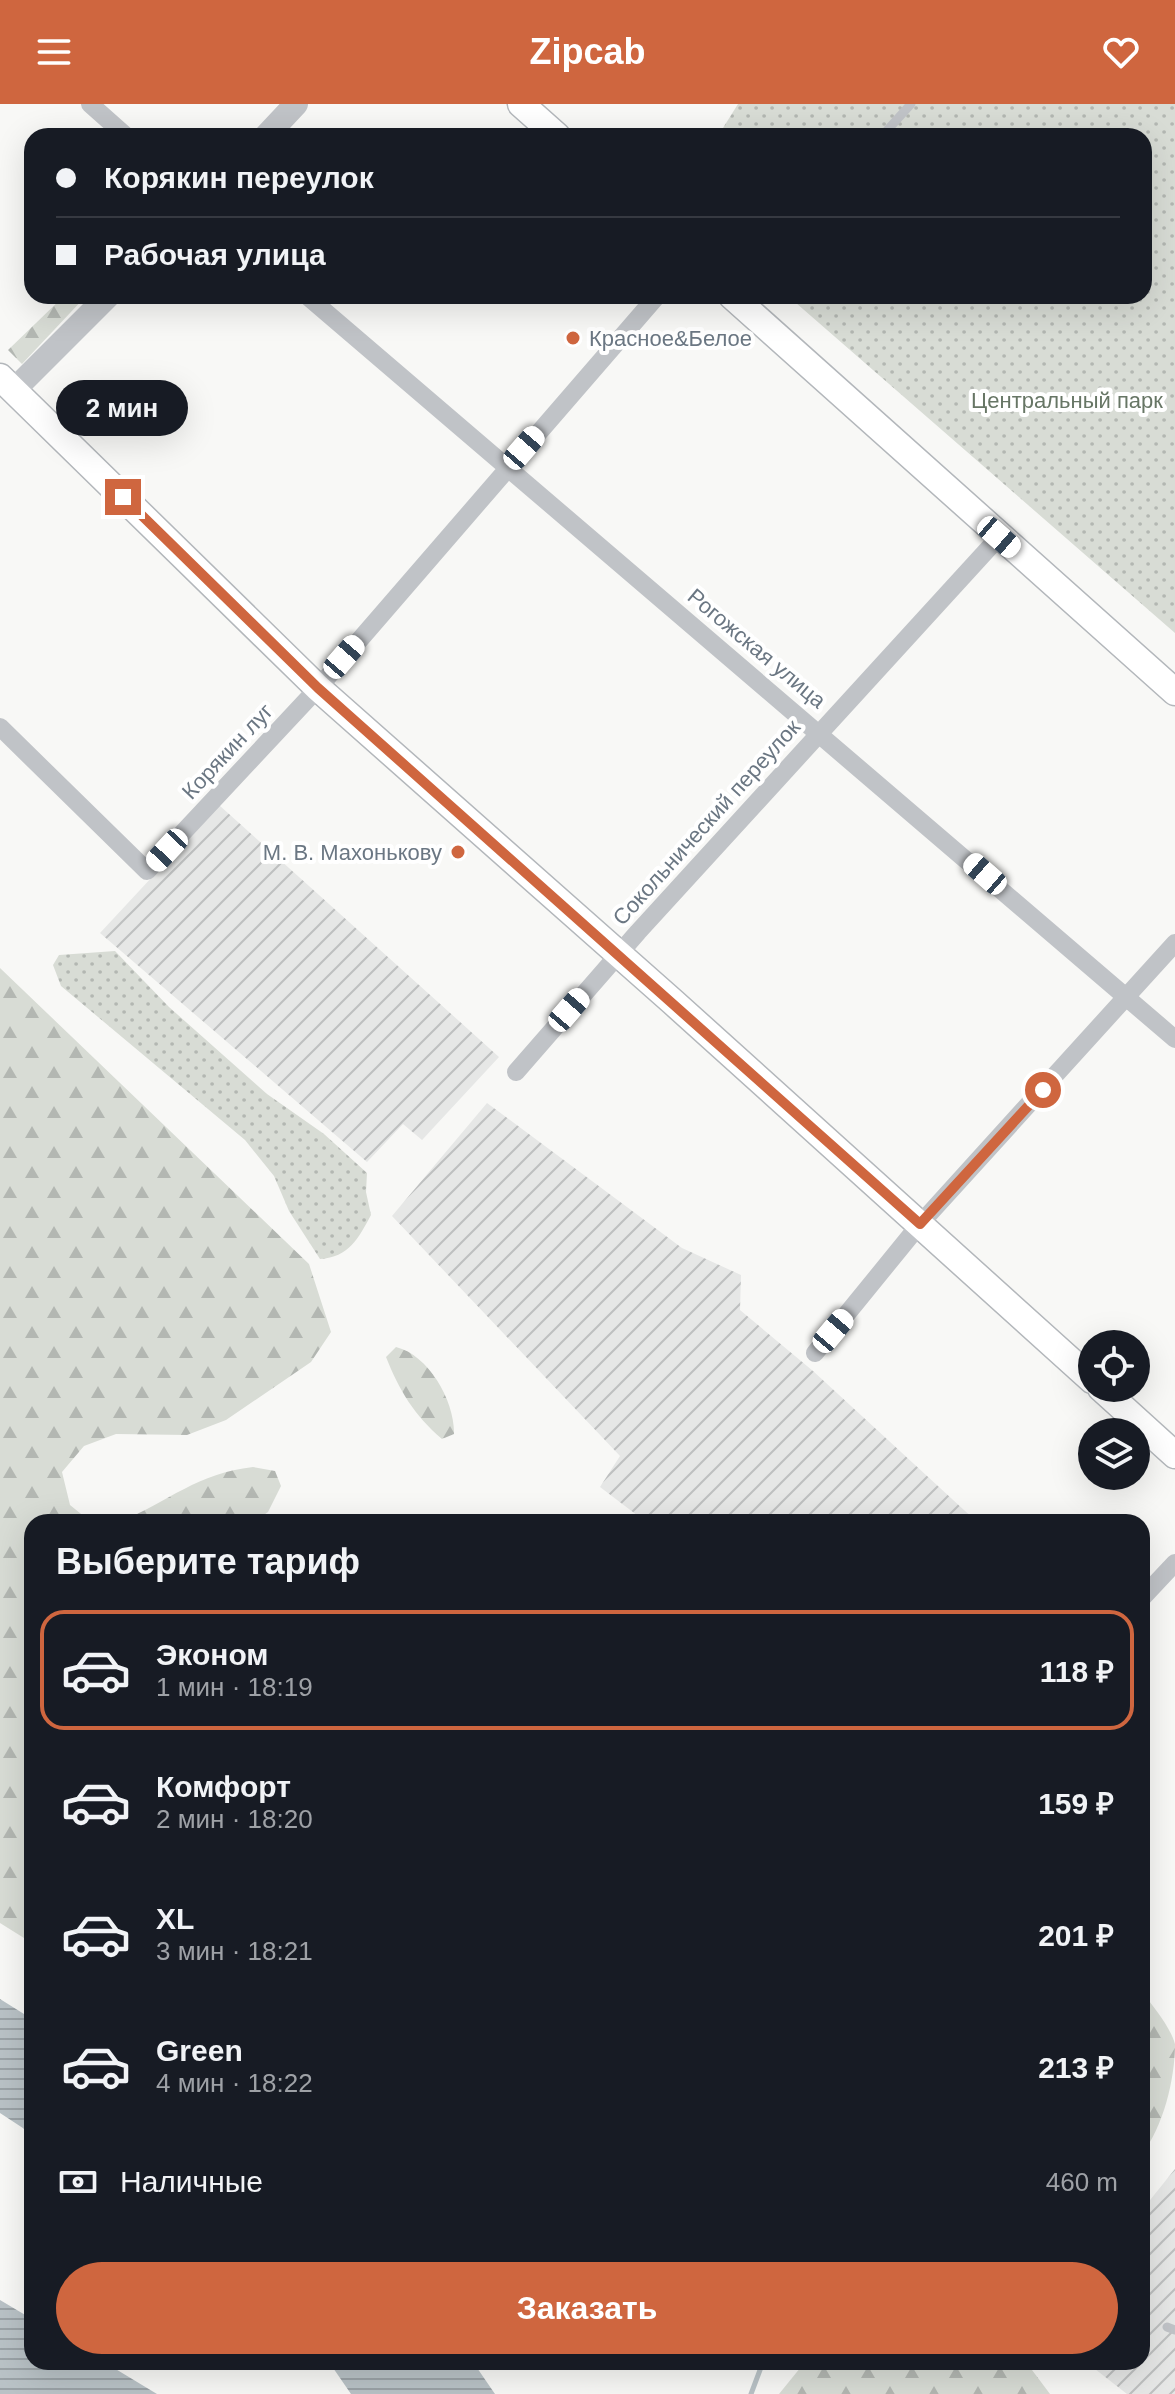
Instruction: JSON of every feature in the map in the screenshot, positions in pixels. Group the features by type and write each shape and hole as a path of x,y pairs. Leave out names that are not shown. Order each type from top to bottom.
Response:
{"main road":[{"path":"521,104 548,128"},
{"path":"741,304 1175,692"},
{"path":"5,391 318,688 619,953 1078,1367"},
{"path":"1116,1402 1175,1455"}],"street":[{"path":"90,104 117,128"},
{"path":"274,128 296,104"},
{"path":"5,391 99,304"},
{"name":"Рогожская улица","path":"316,304 505,469 820,732 1175,1039"},
{"path":"318,688 650,304"},
{"name":"Сокольнический переулок","path":"516,1072 619,953 999,537"},
{"name":"Корякин луг","path":"0,727 147,871 318,688"},
{"path":"815,1353 920,1224 1175,943"},
{"path":"1150,1590 1175,1563"}],"lane":[{"path":"889,128 911,104"}],"shaded area":[{"path":"219,805 499,1057 422,1140 403,1124 367,1162 100,933"},
{"path":"487,1103 682,1248 741,1275 740,1310 813,1371 968,1514 635,1514 600,1487 620,1456 392,1216"},
{"path":"0,1999 24,2014 24,2129 0,2113"},
{"path":"1175,2169 1175,2394 1127,2394 1096,2370 1150,2370 1150,2200"},
{"path":"0,2300 24,2314 24,2370 117,2370 157,2394 0,2394"},
{"path":"334,2370 478,2370 495,2394 351,2394"}],"green space":[{"name":"Центральный парк","path":"738,104 1175,104 1175,633 797,304 1152,304 1152,128 723,128"},
{"path":"56,304 78,304 22,364 8,350"},
{"path":"115,951 169,1007 267,1094 324,1134 367,1173 366,1192 371,1215 357,1239 345,1251 320,1259 289,1211 274,1176 245,1140 61,986 53,965 59,955"},
{"path":"0,968 309,1264 331,1332 311,1362 226,1420 187,1435 116,1434 84,1446 62,1472 70,1505 81,1514 24,1514 24,1938 0,1923"},
{"path":"396,1347 419,1359 438,1382 450,1408 454,1434 442,1439 408,1401 386,1357"},
{"path":"253,1467 275,1471 281,1486 268,1512 138,1514 200,1482"},
{"path":"1150,2002 1175,2044 1173,2073 1150,2141"},
{"path":"798,2370 1032,2370 1050,2394 779,2394"}],"waterway":[{"path":"751,2394 760,2370"}],"place":[{"name":"Красное&Белое","path":"573,338"},
{"name":"М. В. Махонькову","path":"458,852"}],"route":[{"path":"123,497 318,688 660,989 920,1224 1043,1090"}]}
